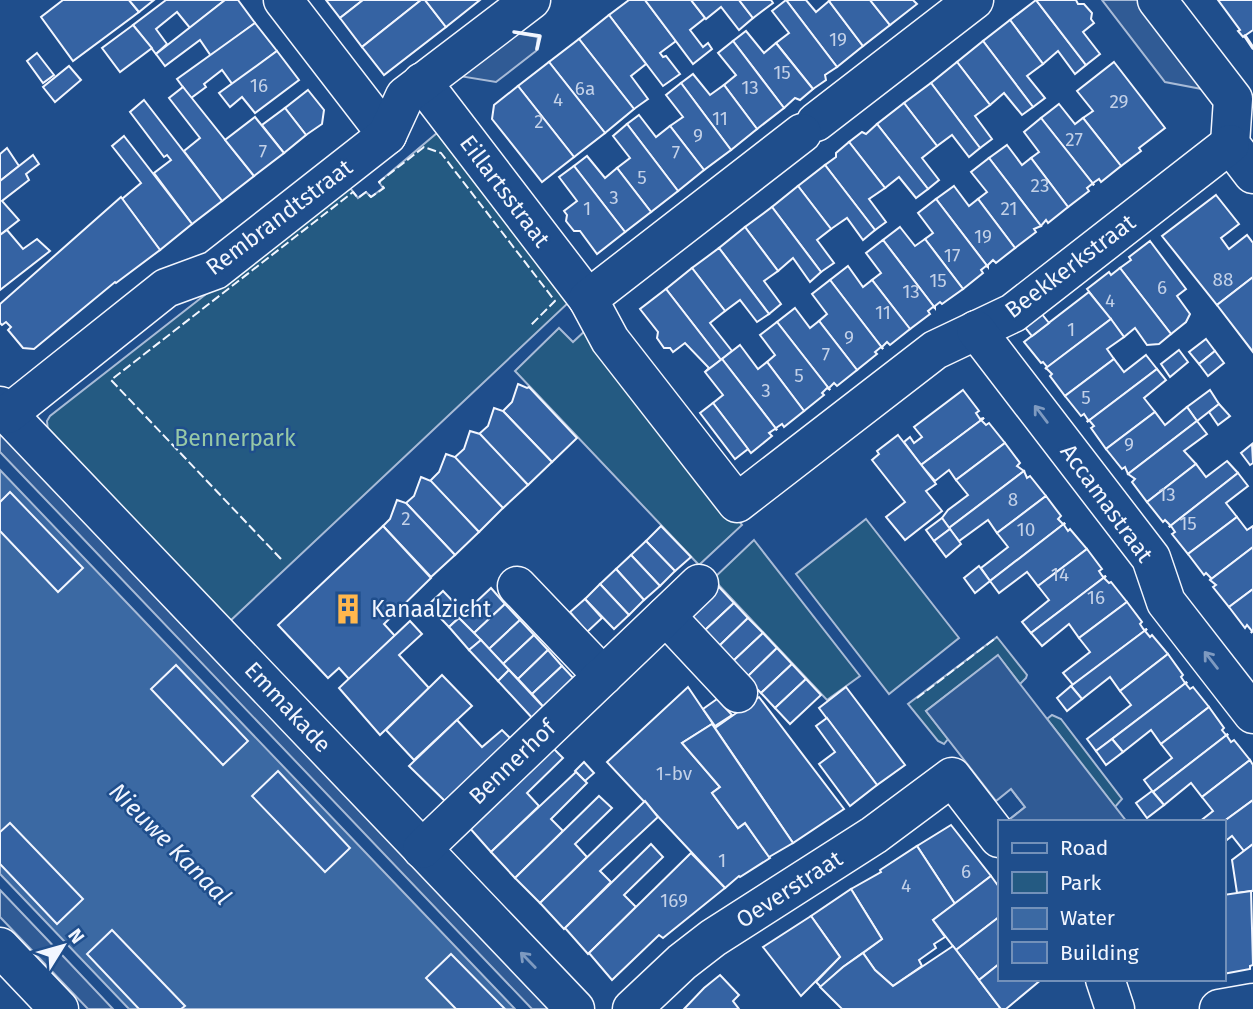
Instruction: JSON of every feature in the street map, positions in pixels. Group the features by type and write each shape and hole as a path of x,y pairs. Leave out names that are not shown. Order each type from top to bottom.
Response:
{"street":[{"path":"283,0 387,135"},
{"name":"Rembrandtstraat","path":"4,410 166,288 215,270 387,135 405,96 531,0"},
{"path":"588,299 974,0"},
{"path":"1157,0 1233,99 1230,145 1253,174"},
{"name":"Eillartsstraat","path":"422,82 588,299 610,340 737,503"},
{"name":"Beekkerkstraat","path":"737,503 934,350 1013,313 1230,145"},
{"name":"Accamastraat","path":"976,330 1151,558 1166,603 1253,714"},
{"name":"Emmakade","path":"4,410 575,1009"},
{"name":"Bennerhof","path":"422,849 699,584"},
{"path":"517,586 603,676"},
{"path":"666,616 738,693"},
{"name":"Oeverstraat","path":"632,1009 682,962 713,938 874,835 953,777 998,837"},
{"path":"0,947 59,1009"},
{"path":"1106,981 1115,1009"},
{"path":"1219,1009 1253,1003"}],"green space":[{"name":"Bennerpark","path":"437,133 568,303 229,622 48,431 47,421 347,184 358,198 366,192 371,197 383,188 379,182"},
{"path":"559,328 573,342 588,328 742,525 699,565 515,371"},
{"path":"866,519 959,638 889,694 796,574"},
{"path":"754,540 860,676 827,700 713,579"},
{"path":"997,637 1027,675 1026,678 1020,684 998,656 926,711 948,739 944,744 938,741 908,704"},
{"path":"1052,715 1061,719 1122,799 1115,807 1093,779 1016,820 1011,820 1025,807 1011,789 1068,746 1047,719"}],"shaded area":[{"path":"1102,0 1142,0 1212,91 1165,82"},
{"path":"509,32 538,37 536,51 496,82 453,75"},
{"path":"0,427 555,1009 532,1009 0,452"},
{"path":"998,655 1125,820 1011,820 1025,807 1011,789 996,801 926,711"},
{"path":"0,890 113,1009 88,1009 0,917"}],"water":[{"name":"Nieuwe Kanaal","path":"0,470 515,1009 129,1009 0,874"}],"building":[{"path":"63,0 129,0 139,12 73,61 41,17"},
{"path":"129,0 154,0 139,12"},
{"path":"166,0 225,0 190,28 177,12 156,29 167,44 156,54 133,25"},
{"path":"225,0 238,0 255,23 211,56 200,40 165,66 156,54"},
{"path":"326,0 363,0 340,18"},
{"path":"363,0 421,0 362,47 340,18"},
{"path":"421,0 425,0 446,27 384,75 362,47"},
{"path":"425,0 480,0 446,27"},
{"path":"629,0 645,0 676,41 660,53 663,57 666,56 680,74 663,86 609,15"},
{"path":"645,0 691,0 705,18 690,30 703,47 708,43 712,49 693,64"},
{"path":"691,0 739,0 753,18 739,30 721,7 706,19"},
{"path":"739,0 771,0 773,3 753,18"},
{"path":"786,0 806,0 816,12 829,1 863,46 837,67"},
{"path":"786,0 837,67 825,75 826,80 813,89 776,43 789,33 772,11"},
{"path":"870,0 890,25 863,46 829,1"},
{"path":"870,0 913,0 917,4 890,25"},
{"path":"1036,0 1086,65 1075,74 1058,51 1043,64 1010,20"},
{"path":"1036,0 1076,0 1078,4 1084,4 1092,13 1091,19 1094,23 1083,32 1100,54 1086,65"},
{"path":"1218,0 1253,0 1253,30 1243,37"},
{"path":"609,15 646,64 631,76 648,99 634,109 579,39"},
{"path":"1010,20 1043,64 1027,76 1045,98 1033,107 983,41"},
{"path":"255,23 277,51 233,85 222,70 191,98 177,79"},
{"path":"133,25 152,48 120,72 102,48"},
{"path":"746,31 764,53 776,43 813,89 800,100 795,98 784,108 733,41"},
{"path":"579,39 634,109 605,133 549,62"},
{"path":"733,41 784,108 757,129 724,85 736,75 718,53"},
{"path":"983,41 1033,107 1022,115 1004,93 990,105 957,62"},
{"path":"277,51 299,80 255,113 242,97 230,107 219,93"},
{"path":"37,53 54,75 43,83 27,61"},
{"path":"549,62 605,133 574,157 518,86"},
{"path":"957,62 990,105 975,116 992,139 980,148 931,83"},
{"path":"1114,62 1165,128 1121,166 1083,118 1093,111 1077,91"},
{"path":"69,66 81,80 55,102 43,87"},
{"path":"693,74 710,95 724,85 757,129 731,150 681,83"},
{"path":"681,83 731,150 704,170 670,126 683,117 666,95"},
{"path":"931,83 980,148 969,157 952,135 937,146 904,103"},
{"path":"518,86 574,157 542,182 492,119 494,105"},
{"path":"183,87 254,176 222,201 184,151 200,138 169,98"},
{"path":"308,90 324,110 322,124 306,135 285,108"},
{"path":"144,100 222,201 192,224 154,173 171,160 167,155 164,157 130,112"},
{"path":"904,103 937,146 922,158 939,180 928,189 877,124"},
{"path":"1059,104 1075,124 1083,118 1121,166 1101,182 1099,179 1094,185 1041,118"},
{"path":"285,108 306,135 284,153 262,125"},
{"path":"639,115 656,137 670,126 704,170 678,191 627,124"},
{"path":"255,117 284,153 254,176 225,140"},
{"path":"1041,118 1094,185 1087,188 1089,191 1068,207 1031,158 1039,152 1024,132"},
{"path":"627,124 678,191 651,212 617,168 630,158 613,136"},
{"path":"877,124 928,189 916,198 899,177 885,188 849,142 862,132 866,134"},
{"path":"124,136 192,224 160,250 122,199 141,183 112,146"},
{"path":"849,142 885,188 869,199 886,222 875,230 825,165"},
{"path":"1007,145 1022,165 1031,158 1068,207 1048,223 1046,220 1041,226 989,158"},
{"path":"7,148 19,166 0,181 0,154"},
{"path":"33,155 39,164 26,174 29,180 2,201 19,220 0,235 0,181"},
{"path":"587,156 605,178 617,168 651,212 625,232 574,166"},
{"path":"989,158 1041,226 1034,229 1036,232 1015,248 978,199 987,192 971,172"},
{"path":"825,165 875,230 863,240 847,218 831,229 798,186"},
{"path":"574,166 625,232 597,254 580,231 574,231 566,221 567,215 564,211 577,201 559,177"},
{"path":"798,186 831,229 817,240 834,263 821,272 772,207"},
{"path":"954,186 969,206 978,199 1015,248 996,263 993,260 988,267 936,199"},
{"path":"1216,195 1239,224 1221,238 1229,249 1247,235 1253,243 1253,277 1217,305 1162,236"},
{"path":"121,197 160,250 115,282 34,349 23,348 8,330 11,327 6,322 2,325 0,323 0,304"},
{"path":"936,199 988,267 981,270 983,273 963,289 925,239 933,233 918,213"},
{"path":"772,207 821,272 810,282 793,258 778,271 745,227"},
{"path":"745,227 778,271 764,281 781,304 769,314 719,248"},
{"path":"900,227 915,246 925,239 963,289 942,304 940,302 935,308 883,240"},
{"path":"7,230 23,249 37,239 50,251 0,290 0,235"},
{"path":"883,240 935,308 928,311 930,314 910,329 872,280 881,273 866,253"},
{"path":"1150,241 1186,289 1177,296 1190,314 1186,322 1171,334 1120,268 1131,260 1129,257"},
{"path":"719,248 769,314 757,322 740,300 725,311 692,268"},
{"path":"848,266 863,287 872,280 910,329 890,345 887,342 883,349 830,280"},
{"path":"692,268 725,311 710,323 732,351 721,360 666,289"},
{"path":"1120,268 1171,334 1159,344 1147,345 1135,328 1124,337 1087,289 1109,272 1111,275"},
{"path":"1253,277 1253,352 1217,305"},
{"path":"830,280 883,349 881,347 875,352 877,354 857,370 819,321 827,314 812,294"},
{"path":"666,289 721,360 705,372 709,368 685,343 673,352 670,348 664,348 657,338 658,332 640,309"},
{"path":"1089,292 1111,319 1045,369 1047,367 1024,342"},
{"path":"795,308 810,328 819,321 857,370 837,386 834,383 830,390 777,322"},
{"path":"1037,308 1049,323 1032,336 1020,321"},
{"path":"1111,319 1124,337 1107,349 1114,359 1065,396 1046,368"},
{"path":"777,322 830,390 827,388 822,393 824,395 804,411 767,362 775,355 760,335"},
{"path":"1206,339 1215,351 1199,364 1189,352"},
{"path":"740,345 758,369 767,362 804,411 784,427 782,424 777,430 722,359"},
{"path":"1179,350 1188,362 1170,377 1161,364"},
{"path":"1215,351 1224,363 1208,376 1199,364"},
{"path":"1146,355 1157,369 1087,422 1084,414 1081,416 1065,396 1114,359 1124,372"},
{"path":"722,359 777,430 769,433 772,436 751,453 713,403 723,395 705,372"},
{"path":"1157,369 1166,380 1144,398 1155,412 1106,449 1091,428 1094,426 1089,420"},
{"path":"518,384 529,387 577,438 552,462 503,411 512,402"},
{"path":"963,390 979,411 976,413 980,419 984,418 921,465 904,442 910,437 914,443 922,437 914,427"},
{"path":"1210,390 1219,404 1197,421 1187,407"},
{"path":"713,403 748,449 735,459 700,413"},
{"path":"1219,404 1230,416 1218,425 1209,412"},
{"path":"1187,407 1197,421 1128,474 1125,467 1122,469 1106,449 1155,412 1165,425"},
{"path":"494,408 503,411 552,462 528,485 479,434 488,426"},
{"path":"981,420 986,425 989,423 1005,443 956,480 949,470 935,481 921,465"},
{"path":"1197,421 1207,434 1184,451 1196,464 1147,502 1132,482 1135,479 1128,474"},
{"path":"470,431 480,434 528,485 503,508 454,458 464,449"},
{"path":"898,435 936,484 926,491 942,511 905,540 886,517 905,502 872,460 879,454 877,451"},
{"path":"1005,443 1020,463 1017,466 1024,471 949,528 942,518 968,495 956,480"},
{"path":"1252,444 1253,463 1250,465 1241,453"},
{"path":"446,454 455,457 503,508 479,532 430,481 439,472"},
{"path":"1227,461 1238,473 1169,527 1147,502 1196,464 1206,477"},
{"path":"1024,471 1027,478 1030,476 1046,496 997,533 988,520 959,541 949,528"},
{"path":"1238,473 1248,486 1226,503 1237,517 1188,554 1172,534 1175,532 1171,526 1169,527"},
{"path":"421,477 431,481 479,532 455,555 406,503 414,496"},
{"path":"10,492 83,568 58,592 0,531 0,502"},
{"path":"1046,496 1061,516 1058,519 1065,523 990,581 981,568 1008,547 997,533"},
{"path":"397,500 406,503 455,555 431,577 383,526 390,519"},
{"path":"1237,517 1247,530 1253,526 1253,547 1210,580 1188,554"},
{"path":"942,518 950,529 934,541 926,530"},
{"path":"1065,523 1068,531 1070,529 1087,549 1038,586 1027,572 999,593 990,581"},
{"name":"Kanaalzicht","path":"383,526 431,578 384,624 395,636 349,679 339,668 328,678 278,625"},
{"path":"661,526 691,557 675,571 646,541"},
{"path":"950,529 961,544 946,557 934,541"},
{"path":"646,541 675,571 660,586 631,555"},
{"path":"1253,547 1253,589 1229,607 1210,580"},
{"path":"1087,549 1102,569 1099,571 1103,577 1106,576 1031,633 1022,622 1049,600 1038,586"},
{"path":"631,555 660,586 644,600 616,569"},
{"path":"979,566 990,581 975,593 964,578"},
{"path":"616,569 644,600 629,615 600,584"},
{"path":"1106,576 1104,578 1111,582 1127,602 1079,638 1069,624 1042,646 1031,633"},
{"path":"600,584 629,615 614,629 585,599"},
{"path":"719,587 734,603 703,632 689,616"},
{"path":"491,588 505,604 474,633 459,618"},
{"path":"1253,589 1251,633 1247,625 1245,628 1229,607"},
{"path":"443,591 464,613 449,627 428,605"},
{"path":"585,599 602,618 587,632 570,612"},
{"path":"1127,602 1142,622 1140,624 1144,630 1147,629 1073,685 1063,673 1090,652 1079,638"},
{"path":"734,603 748,618 718,647 703,632"},
{"path":"505,604 520,620 489,649 474,633"},
{"path":"459,618 481,640 469,650 449,627"},
{"path":"748,618 763,633 732,662 718,647"},
{"path":"520,620 534,635 503,664 489,649"},
{"path":"410,621 422,634 399,655 429,688 380,735 339,688"},
{"path":"1147,629 1145,631 1150,637 1152,635 1168,654 1120,691 1110,677 1082,699 1071,686"},
{"path":"763,633 777,648 746,678 732,662"},
{"path":"534,635 548,650 518,679 503,664"},
{"path":"481,640 509,670 498,681 469,650"},
{"path":"777,648 792,664 761,693 746,678"},
{"path":"548,650 562,666 532,694 518,679"},
{"path":"1168,654 1183,675 1181,677 1185,683 1187,682 1096,751 1087,739 1131,705 1120,691"},
{"path":"792,664 806,679 775,708 761,693"},
{"path":"176,665 248,741 223,765 151,689"},
{"path":"562,666 577,682 547,711 532,694"},
{"path":"509,670 547,711 535,721 498,681"},
{"path":"442,675 472,706 414,760 386,730"},
{"path":"806,679 821,695 790,724 775,708"},
{"path":"1187,682 1190,689 1193,687 1209,707 1161,744 1151,730 1123,752 1112,739"},
{"path":"1071,686 1082,699 1067,711 1057,698"},
{"path":"688,687 715,727 712,724 682,743 720,787 712,793 738,828 745,823 770,858 739,876 725,888 607,762"},
{"path":"846,687 905,765 877,785 819,708"},
{"path":"759,697 844,809 793,843 715,728"},
{"path":"717,699 732,715 715,726 703,709"},
{"path":"1209,707 1224,728 1222,730 1228,734 1153,792 1144,780 1172,758 1161,744"},
{"path":"827,718 877,785 850,806 819,764 835,752 816,726"},
{"path":"457,720 482,747 502,730 514,742 448,804 409,766"},
{"path":"712,724 793,843 769,857 745,823 738,828 712,793 720,787 682,743"},
{"path":"1228,734 1231,742 1234,740 1250,760 1202,797 1191,783 1164,805 1153,792"},
{"path":"1112,739 1123,752 1106,765 1096,751"},
{"path":"551,746 563,758 527,793 539,806 491,852 468,826"},
{"path":"1250,760 1253,765 1253,800 1225,821 1202,820 1213,811 1202,797"},
{"path":"584,762 594,773 585,781 575,771"},
{"path":"278,771 350,848 325,872 252,796"},
{"path":"576,772 587,783 551,819 563,831 515,878 491,852"},
{"path":"1152,791 1164,805 1147,818 1136,803"},
{"path":"599,796 612,808 575,844 587,857 540,903 515,878"},
{"path":"1253,800 1253,844 1244,851 1232,836 1225,841 1225,821"},
{"path":"645,801 658,817 600,871 611,882 564,929 540,903"},
{"path":"10,823 83,899 57,924 0,864 0,832"},
{"path":"951,825 991,876 955,904 917,846"},
{"path":"651,844 663,857 624,895 636,907 588,954 565,928"},
{"path":"1253,844 1253,891 1237,893 1232,860"},
{"path":"917,846 955,904 933,920 945,937 934,944 936,948 919,960 922,966 893,986 875,970 863,953 882,939 851,889 881,872 880,870"},
{"path":"691,853 725,888 663,938 659,935 612,980 589,953"},
{"path":"991,876 998,886 998,918 956,950 933,920"},
{"path":"851,889 882,939 843,967 821,987 816,982 840,957 811,916"},
{"path":"1251,891 1253,965 1250,969 1225,974 1225,895"},
{"path":"811,916 840,957 801,996 763,947"},
{"path":"998,918 998,965 979,980 956,950"},
{"path":"112,930 185,1006 181,1009 139,1009 87,954"},
{"path":"953,946 1001,1009 842,1009 820,987 863,953 875,970 893,986"},
{"path":"451,954 505,1009 456,1009 426,978"},
{"path":"998,965 998,981 1040,981 1006,1009 1001,1009 979,980"},
{"path":"720,975 739,995 733,1001 739,1009 684,1009 704,988"}],"fence":[{"path":"281,559 111,380 353,192 358,198 366,192 371,197 384,188 379,182 424,147 441,153 555,301 531,325"},
{"path":"917,698 997,637"}],"wall":[{"path":"514,32 540,36 537,49"},
{"path":"1245,36 1253,48"}],"place":[{"name":"Kanaalzicht","path":"348,609"}]}
